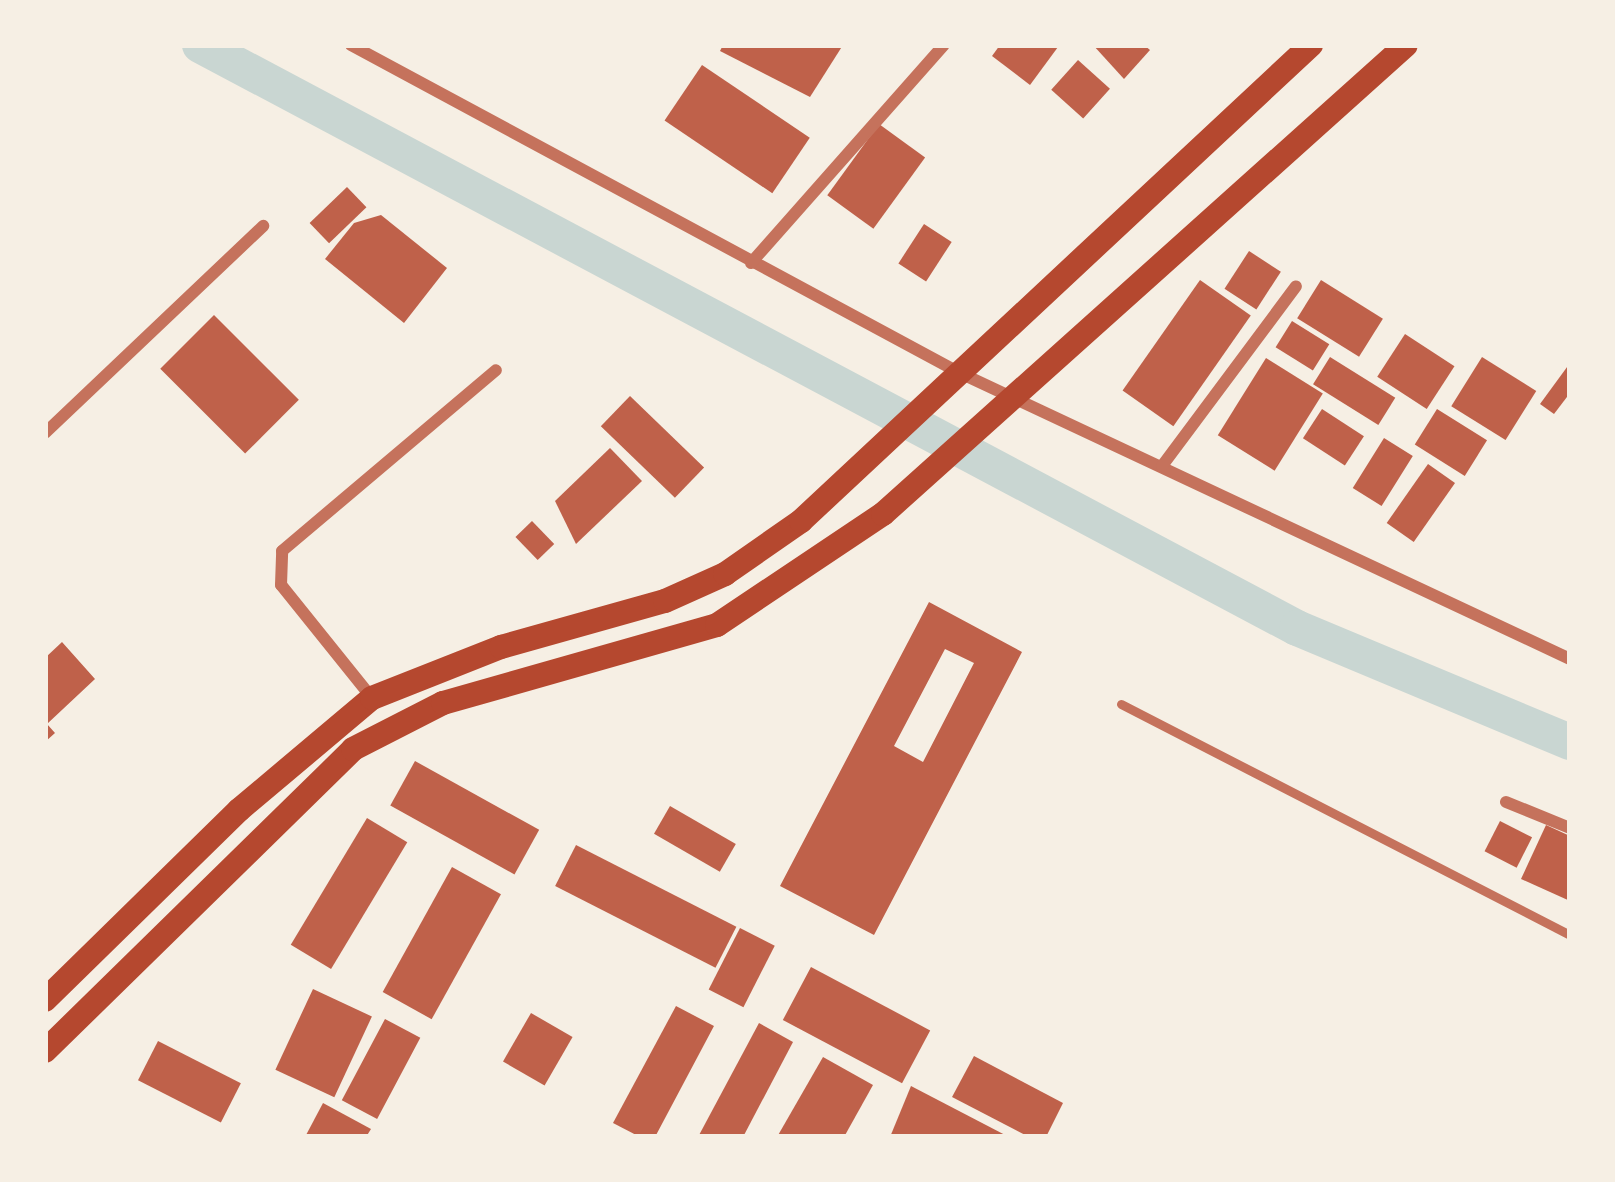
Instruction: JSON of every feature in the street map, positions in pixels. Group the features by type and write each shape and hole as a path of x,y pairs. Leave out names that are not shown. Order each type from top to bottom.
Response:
{"main road":[{"path":"45,1000 238,810 372,698 725,574 866,461 1310,45"},
{"path":"45,1052 353,749 443,704 717,625 780,589 918,487 1406,45"}],"street":[{"path":"351,45 751,263 950,380 1016,401 1162,466 1569,657"},
{"path":"751,263 944,45"},
{"path":"45,433 263,226"},
{"path":"1162,466 1297,286"},
{"path":"372,698 281,585 282,551 496,370"},
{"path":"1507,802 1570,828"}],"lane":[{"path":"1121,704 1570,935"}],"building":[{"path":"723,45 843,45 810,97 720,51"},
{"path":"1000,45 1058,47 1030,85 992,56"},
{"path":"1093,45 1144,45 1150,50 1124,79"},
{"path":"1078,60 1110,89 1083,118 1051,90"},
{"path":"702,65 810,138 772,193 665,121"},
{"path":"879,124 925,158 873,229 827,195"},
{"path":"347,187 366,207 329,243 310,223"},
{"path":"381,215 447,268 404,323 325,259 354,223"},
{"path":"924,224 952,242 926,281 898,263"},
{"path":"1249,251 1281,272 1256,309 1224,289"},
{"path":"1200,280 1251,316 1173,426 1123,391"},
{"path":"1321,280 1383,319 1359,357 1297,318"},
{"path":"214,315 299,400 245,454 160,369"},
{"path":"1292,321 1329,344 1313,371 1276,347"},
{"path":"1405,334 1454,366 1427,409 1377,377"},
{"path":"1330,357 1395,398 1378,425 1313,384"},
{"path":"1482,357 1536,391 1506,440 1451,406"},
{"path":"1266,358 1323,394 1275,471 1218,435"},
{"path":"1570,363 1570,393 1554,414 1540,404"},
{"path":"630,396 704,468 675,498 601,426"},
{"path":"1322,409 1364,436 1345,466 1303,438"},
{"path":"1437,409 1487,440 1465,476 1415,445"},
{"path":"1384,438 1413,456 1382,506 1353,488"},
{"path":"610,448 642,481 576,544 555,501"},
{"path":"1428,464 1455,483 1414,542 1387,523"},
{"path":"532,521 554,544 538,560 515,537"},
{"path":"929,602 1022,652 874,935 780,886","holes":["945,649 974,663 923,762 894,746"]},
{"path":"62,642 95,679 47,724 55,733 45,742 45,658"},
{"path":"415,761 539,830 514,874 390,806"},
{"path":"670,806 736,844 720,872 654,834"},
{"path":"367,818 407,842 331,969 291,945"},
{"path":"1500,821 1532,837 1517,868 1485,851"},
{"path":"1546,825 1570,836 1570,901 1521,879"},
{"path":"576,845 736,927 715,968 555,886"},
{"path":"452,867 501,894 432,1019 383,992"},
{"path":"740,928 775,946 743,1007 709,989"},
{"path":"811,967 930,1030 902,1083 783,1020"},
{"path":"313,989 372,1016 334,1097 275,1070"},
{"path":"676,1006 714,1026 655,1137 640,1137 613,1123"},
{"path":"531,1013 573,1037 545,1085 503,1061"},
{"path":"385,1019 420,1038 377,1119 342,1100"},
{"path":"759,1023 793,1042 743,1137 698,1137"},
{"path":"158,1041 241,1083 221,1122 138,1080"},
{"path":"974,1056 1063,1103 1046,1137 1029,1137 952,1097"},
{"path":"823,1057 873,1085 844,1137 777,1137"},
{"path":"911,1086 1009,1137 890,1137"},
{"path":"323,1103 371,1129 366,1137 305,1137"}],"waterway":[{"path":"200,45 1297,628 1570,742"}]}
